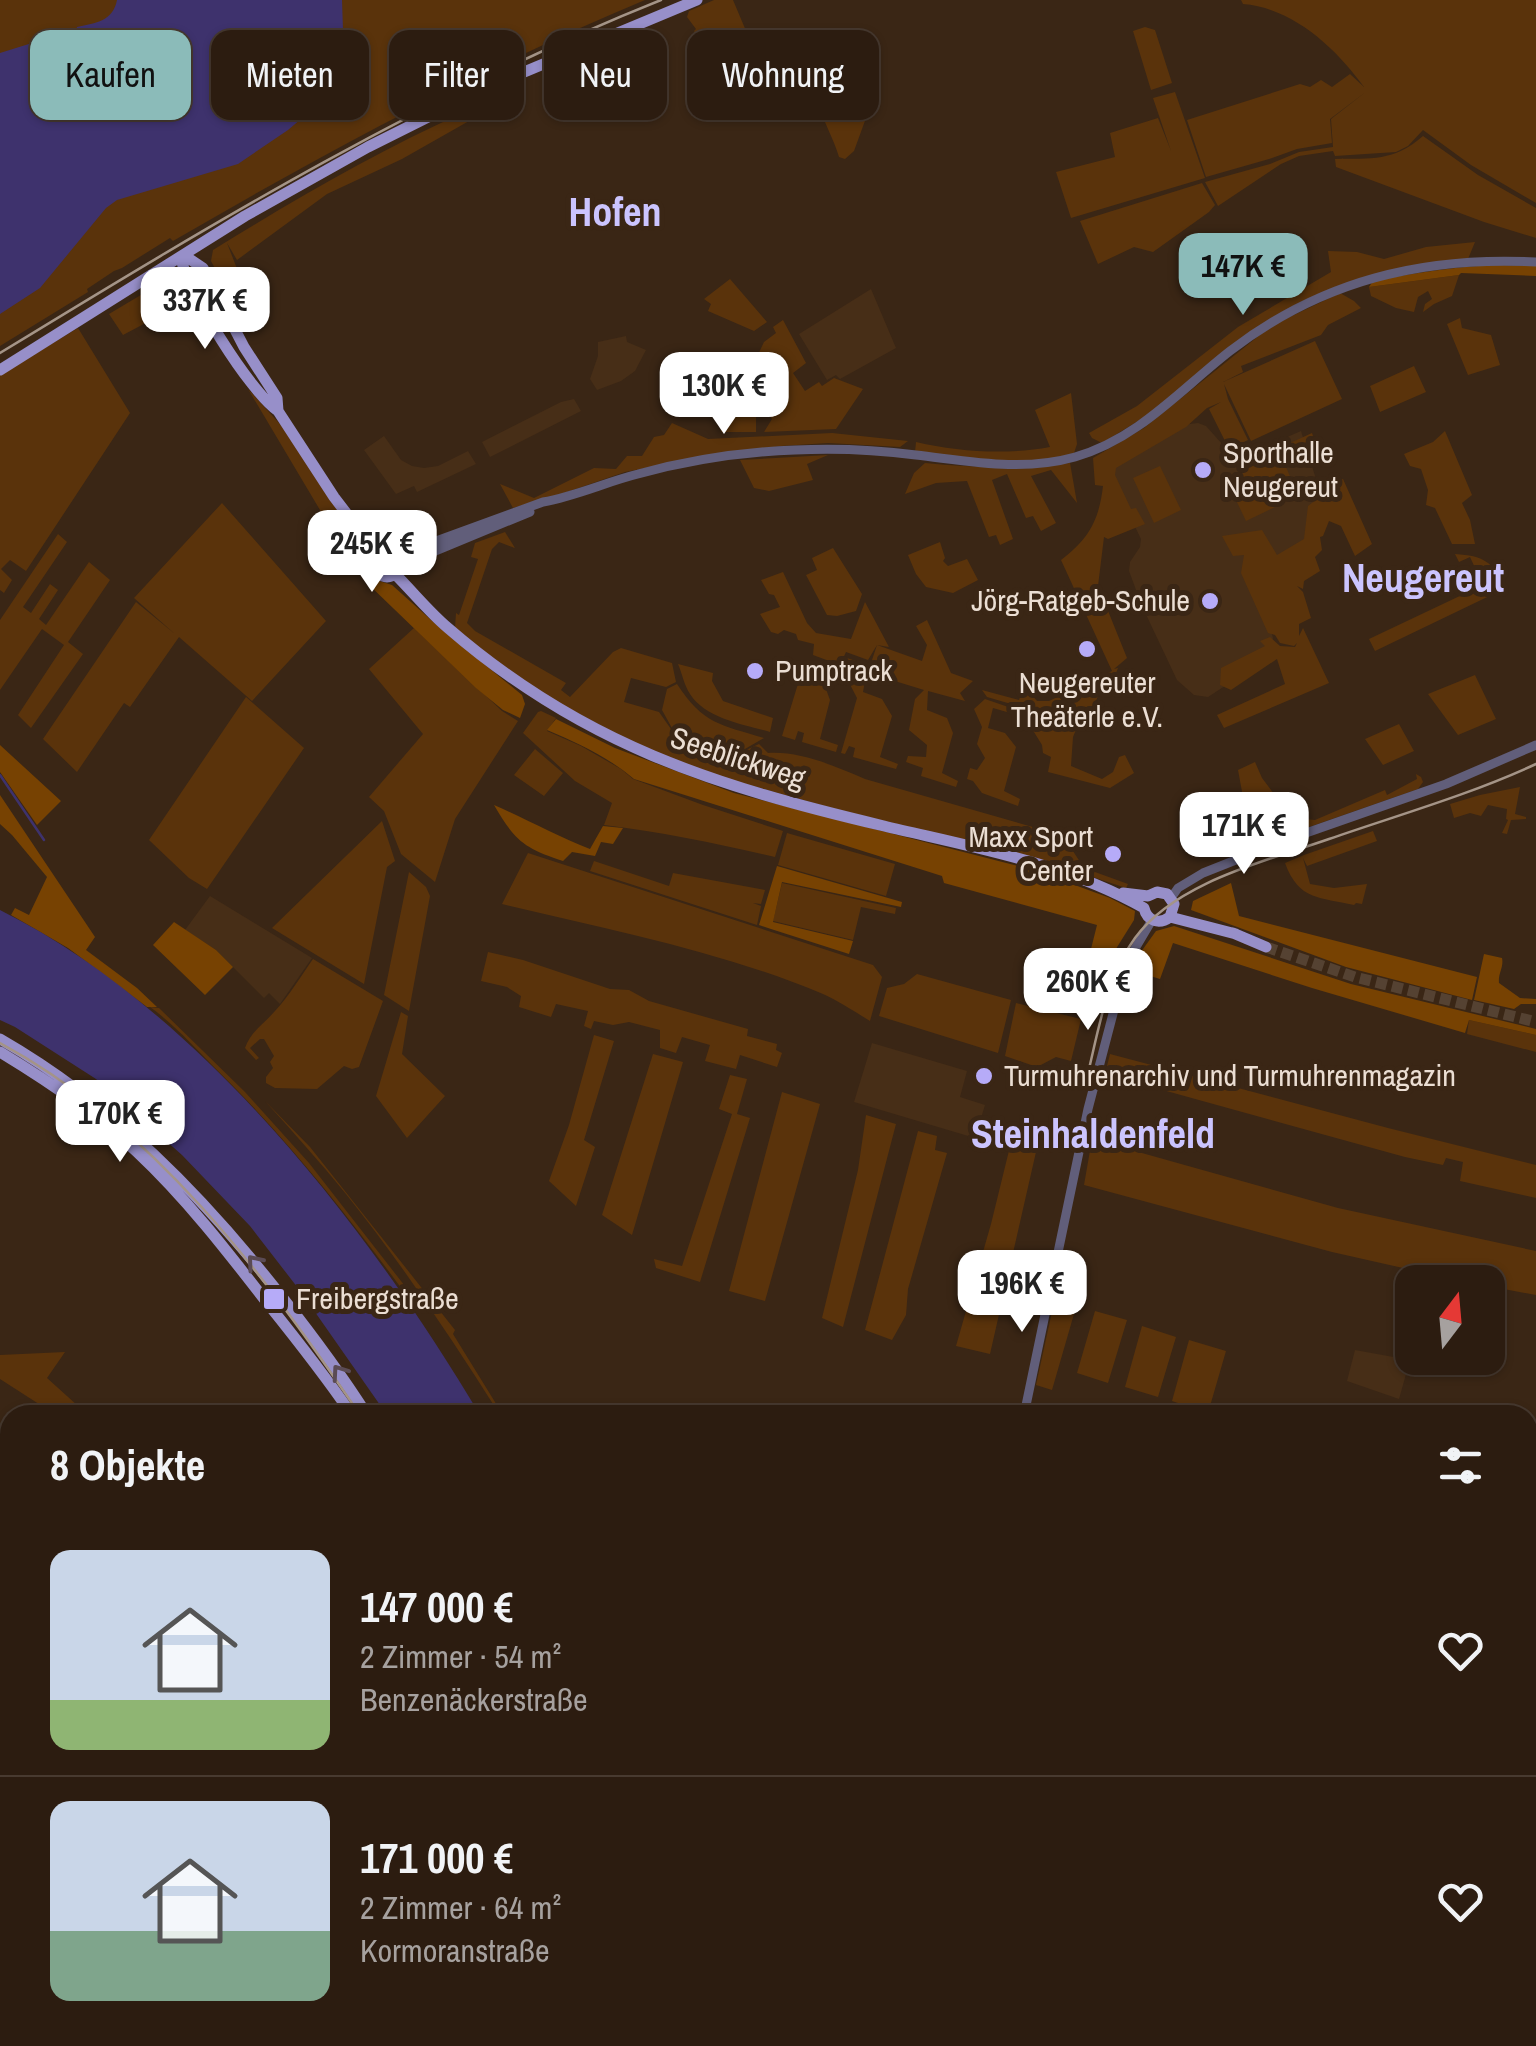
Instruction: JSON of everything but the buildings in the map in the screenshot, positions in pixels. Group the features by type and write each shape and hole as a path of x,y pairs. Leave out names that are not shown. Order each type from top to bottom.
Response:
{"main road":[{"path":"0,370 292,188 390,135 486,88 698,0"},
{"path":"210,239 203,258 204,270 244,347 277,398 278,410"},
{"path":"183,257 204,270"},
{"path":"183,257 188,279 239,366 268,404 278,410 334,497 379,556"},
{"path":"188,279 188,274 204,270"},
{"path":"155,274 172,272 188,279"},
{"path":"388,553 396,566 387,578 378,574 374,565 379,556 388,553"},
{"name":"Seeblickweg","path":"396,566 416,598 448,629 539,697 599,732 665,763 764,796 1012,857 1146,902"},
{"path":"1169,904 1164,921 1147,916 1146,902 1169,904 1266,947"},
{"path":"0,1040 78,1089 159,1158 258,1267 361,1405"},
{"path":"0,1052 71,1098 157,1172 222,1246 344,1405"}],"street":[{"path":"396,566 560,499 666,467 765,452 811,450 892,452 999,465 1072,458 1131,432 1229,352 1313,299 1370,278 1421,267 1465,262 1536,262"},
{"path":"1169,904 1178,888 1190,880 1536,746"},
{"path":"1026,1405 1088,1110 1128,962 1152,920"}],"shaded area":[{"path":"0,0 645,0 576,30 544,30 544,45 524,54 524,30 389,30 389,120 393,120 173,241 170,238 0,346"},
{"path":"117,0 342,0 343,30 211,30 211,120 300,120 238,164 117,200 106,208 40,288 0,314 0,53 30,44 30,120 191,120 191,30 76,30 108,17"},
{"path":"714,0 733,0 746,30 695,30 687,17 689,11"},
{"path":"1241,0 1536,0 1536,203 1471,165 1423,130 1396,152 1335,156 1333,151 1299,156 1218,206 1205,182 1299,152 1333,147 1331,119 1367,91 1330,119 1332,143 1297,149 1206,177 1187,120 1300,84 1310,87 1321,80 1332,87 1350,74 1364,87 1312,32 1279,13 1243,4"},
{"path":"1145,27 1155,30 1172,83 1151,90 1133,31"},
{"path":"1175,92 1205,178 1071,218 1056,172 1115,157 1110,133 1158,118 1171,151 1153,98"},
{"path":"448,120 469,121 402,159 327,194 237,260 227,243 243,284 229,295 211,261 213,250 400,143"},
{"path":"825,120 865,120 854,151 845,159 839,157"},
{"path":"1423,136 1478,175 1536,208 1536,238 1336,167 1335,159 1392,154"},
{"path":"1202,183 1215,205 1209,212 1153,252 1134,247 1098,264 1080,221"},
{"path":"1475,242 1468,259 1416,265 1361,278 1265,322 1161,407 1102,443 1089,433 1137,406 1238,327 1331,272 1328,251 1357,252 1384,259 1426,247"},
{"path":"1499,265 1536,266 1536,276 1461,273 1369,287 1373,281 1404,275"},
{"path":"1459,275 1452,296 1423,312 1432,299 1428,291 1418,297 1414,312 1371,296 1369,287"},
{"path":"171,277 178,280 189,300 123,335 109,314"},
{"path":"730,279 767,322 754,331 708,311 711,304 704,299"},
{"path":"871,289 896,348 840,379 836,375 827,380 799,334"},
{"path":"1340,293 1361,308 1328,325 1321,335 1241,366 1243,372 1223,382 1315,341 1342,399 1251,441 1224,384 1248,440 1229,449 1209,409 1221,402 1207,408 1186,427 1116,468 1115,475 1131,509 1136,508 1145,524 1108,539 1104,537 1098,586 1127,658 1114,669 1118,668 1109,691 1100,692 1094,715 1080,720 1073,737 1071,766 1102,779 1113,772 1119,757 1125,755 1134,773 1110,788 1048,772 1051,757 1043,753 1018,706 987,697 982,690 1019,700 1024,686 1037,701 1049,701 1112,671 1061,560 1086,536 1099,509 1103,486 1095,485 1093,458 1144,428 1271,326"},
{"path":"1460,318 1462,328 1491,335 1500,365 1468,375 1447,324"},
{"path":"783,320 806,363 793,373 805,391 834,378 863,389 836,429 764,432 772,419 759,400 768,390 756,398 756,432 721,432 764,342 776,333 773,327"},
{"path":"78,328 130,413 26,571 10,560 1,569 12,580 4,593 0,590 0,375"},
{"path":"626,336 627,342 646,350 635,371 597,390 590,379 598,342"},
{"path":"1414,366 1426,392 1380,412 1370,386"},
{"path":"248,389 288,433 367,554 369,559 360,566 342,547"},
{"path":"1071,393 1077,444 1074,453 1014,462 915,452 916,442 983,451 1050,447 1035,410"},
{"path":"574,399 581,411 490,457 482,442"},
{"path":"672,423 708,439 832,433 908,441 900,447 828,443 781,446 692,459 625,472 513,508 500,484 534,498 594,468 616,469 627,456 642,456 654,437 664,435"},
{"path":"1174,426 1206,426 1231,454 1241,457 1301,431 1320,492 1309,548 1260,591 1273,638 1266,659 1208,697 1194,695 1177,680 1142,606 1129,571 1141,539 1116,488 1114,465"},
{"path":"1445,431 1472,495 1462,503 1475,544 1452,544 1435,508 1426,505 1428,490 1421,469 1410,466 1404,454 1433,442"},
{"path":"1312,433 1316,445 1282,458 1292,481 1269,491 1264,485 1275,507 1246,521 1235,498 1264,483 1233,495 1244,483 1242,465"},
{"path":"384,436 401,460 412,466 438,466 468,451 476,464 417,492 414,486 396,494 364,450"},
{"path":"828,455 807,464 813,480 769,491 754,488 740,460"},
{"path":"925,463 998,467 1070,463 1077,503 1051,470 1031,476 1056,523 1041,531 1033,516 1026,518 1007,474 992,480 1013,539 1000,545 996,535 989,537 967,481 936,483 905,494 914,473"},
{"path":"1160,466 1181,510 1154,523 1133,478"},
{"path":"1343,479 1372,544 1355,556 1341,526 1329,521 1320,537 1322,550 1315,557 1320,571 1304,581 1303,589 1297,586 1303,592 1311,618 1299,624 1299,636 1303,628 1329,683 1224,728 1217,715 1285,684 1277,659 1231,690 1220,685 1221,668 1265,646 1260,641 1270,637 1280,646 1295,647 1297,643 1280,643 1268,633 1241,573 1244,555 1233,556 1222,536 1262,530 1277,555 1304,539 1308,506 1321,496 1318,486"},
{"path":"222,503 326,621 252,701 179,637 130,707 124,703 77,772 43,739 136,602 175,634 134,598"},
{"path":"505,532 515,548 499,542 492,549 467,623 566,683 561,690 570,697 621,648 672,663 676,682 666,687 631,678 624,702 659,712 678,739 662,710 667,689 677,684 705,715 724,726 764,738 731,757 759,744 768,753 817,760 865,779 1085,842 1071,848 1084,868 1128,884 1126,888 1038,859 696,770 559,703 501,666 455,628 456,613 459,615 478,559 471,557 475,543"},
{"path":"58,534 67,542 23,607 31,613 50,584 58,590 39,619 46,625 89,562 110,580 68,642 83,654 31,728 18,715 64,645 42,629 0,690 0,620"},
{"path":"940,542 943,561 948,566 967,559 978,580 953,593 926,587 908,555"},
{"path":"833,548 862,594 856,611 837,616 827,615 806,575 817,570 812,558"},
{"path":"1455,554 1473,556 1486,562 1506,588 1375,651 1369,639 1483,585 1470,557 1459,562"},
{"path":"783,572 807,623 816,633 851,639 865,602 889,647 877,645 868,660 846,652 840,665 813,655 814,644 798,640 796,634 784,630 778,634 771,632 760,614 780,607 761,580"},
{"path":"373,579 392,585 522,695 525,704 520,718 476,688 366,582"},
{"path":"927,620 951,673 973,681 960,693 965,701 928,691 927,710 947,718 953,733 942,773 958,781 956,787 921,776 923,768 906,762 908,756 926,757 927,745 909,730 915,699 924,690 872,674 877,645 922,661 927,645 916,626"},
{"path":"414,628 502,711 518,721 455,819 435,882 401,854 384,811 369,797 423,734 369,669"},
{"path":"847,658 868,665 863,692 882,699 892,716 880,757 898,764 896,769 853,757 855,748 849,746 845,754 841,753 857,698 843,671"},
{"path":"678,664 713,673 712,681 723,701 773,718 770,732 705,709 690,694"},
{"path":"801,674 823,681 830,700 820,739 838,745 836,752 802,742 804,733 798,731 795,740 782,736"},
{"path":"1475,675 1496,719 1458,735 1428,694"},
{"path":"246,697 304,748 207,889 189,878 149,840"},
{"path":"985,699 1017,710 1021,716 993,708 988,728 1005,733 1016,747 1004,791 1020,799 1018,806 982,793 967,779 970,768 977,770 985,758 977,744 982,727 974,709"},
{"path":"541,711 556,718 547,731 581,746 633,779 783,831 775,857 604,825 612,803 575,781 523,733"},
{"path":"556,719 615,748 734,793 1034,870 1110,898 1135,911 1134,920 1109,960 1089,957 1097,925 944,883 942,876 634,779 592,751 547,730"},
{"path":"1399,724 1414,751 1383,765 1365,739"},
{"path":"0,745 61,801 37,825 0,772"},
{"path":"535,749 563,773 544,796 514,775"},
{"path":"1255,762 1292,818 1315,820 1385,790 1387,795 1417,779 1416,774 1423,782 1418,789 1286,835 1243,797 1238,770"},
{"path":"1520,787 1515,814 1526,819 1511,820 1507,834 1502,833 1508,820 1507,809 1488,805 1481,816 1470,813 1454,818 1450,804"},
{"path":"0,795 95,937 86,950 157,1007 147,1007 68,948 11,915 15,908 29,915 47,877 0,824"},
{"path":"494,805 590,849 603,826 623,828 613,844 601,842 595,856 572,852 563,861 522,842"},
{"path":"382,821 395,861 387,867 364,984 272,928"},
{"path":"1373,831 1377,841 1307,866 1303,858 1310,884 1334,888 1367,884 1362,904 1321,898 1304,891 1285,863 1304,855"},
{"path":"787,833 895,864 886,896 778,865"},
{"path":"528,853 873,965 882,977 870,1021 823,994 745,965 502,904"},
{"path":"594,861 669,886 673,873 765,890 761,904 753,903 761,906 757,925 590,871"},
{"path":"777,866 902,902 901,907 782,882 773,922 853,941 849,954 771,929 759,925"},
{"path":"409,872 430,896 409,1011 384,995"},
{"path":"782,883 896,908 895,914 861,907 853,940 773,921"},
{"path":"1231,883 1239,916 1477,977 1472,1000 1346,967 1191,910 1193,901"},
{"path":"210,896 312,958 280,1004 269,993 264,998 216,950 185,930"},
{"path":"0,910 73,953 144,1005 210,1064 332,1199 386,1271 474,1405 380,1405 250,1226 182,1155 96,1079 0,1020"},
{"path":"174,922 216,950 233,967 205,995 153,945"},
{"path":"1174,926 1351,984 1536,1029 1536,1035 1469,1020 1465,1033 1173,943 1160,979 1134,971 1138,956 1156,931"},
{"path":"488,952 610,989 629,990 649,1001 748,1029 747,1036 777,1044 776,1050 782,1053 777,1067 740,1055 736,1069 705,1061 710,1045 682,1037 676,1053 660,1048 660,1030 629,1022 613,1025 594,1021 591,1029 584,1026 588,1011 556,1004 551,1017 519,1007 521,996 507,987 481,981"},
{"path":"1484,954 1502,958 1499,983 1520,998 1536,999 1536,1004 1521,1004 1514,1009 1474,1000"},
{"path":"313,959 383,1001 359,1067 344,1066 317,1089 275,1088 266,1083 274,1056 264,1039 250,1048 259,1058 256,1060 245,1048"},
{"path":"917,974 1011,1000 998,1053 879,1016 887,988 904,984"},
{"path":"1016,1003 1081,1019 1071,1061 1056,1057 1037,1067 1005,1056"},
{"path":"150,1007 159,1008 245,1092 309,1163 408,1290 404,1292 268,1123"},
{"path":"401,1012 408,1016 402,1054 445,1096 407,1138 376,1096"},
{"path":"1469,1020 1536,1035 1536,1052 1467,1034"},
{"path":"594,1035 614,1041 584,1140 595,1147 576,1206 549,1181"},
{"path":"872,1043 967,1071 960,1097 985,1105 975,1138 854,1102"},
{"path":"653,1054 683,1062 632,1235 602,1215"},
{"path":"1110,1054 1536,1165 1536,1198 1460,1181 1463,1162 1446,1158 1443,1165 1405,1157 1105,1074"},
{"path":"730,1075 747,1079 737,1114 750,1118 700,1282 656,1268 654,1259 682,1266 732,1114 719,1109"},
{"path":"782,1092 820,1104 765,1301 729,1291"},
{"path":"265,1101 310,1147 455,1330 453,1334 497,1405 367,1220"},
{"path":"866,1115 896,1124 843,1327 822,1318 858,1170"},
{"path":"1016,1122 1041,1130 990,1354 956,1346"},
{"path":"918,1131 937,1136 935,1150 947,1153 908,1289 906,1315 892,1340 865,1330"},
{"path":"1092,1139 1338,1208 1536,1251 1536,1295 1505,1289 1505,1265 1395,1266 1084,1185"},
{"path":"1060,1302 1076,1307 1052,1390 1036,1385 1053,1307"},
{"path":"1095,1311 1127,1320 1108,1383 1077,1373"},
{"path":"1142,1326 1176,1337 1158,1397 1125,1387"},
{"path":"1189,1340 1226,1351 1210,1405 1172,1401"},
{"path":"1355,1350 1395,1357 1395,1375 1406,1375 1399,1399 1347,1381"},
{"path":"65,1352 47,1378 77,1405 40,1405 0,1379 0,1355"}],"waterway":[{"path":"0,775 44,840"}],"tunnel":[{"path":"1266,947 1355,977 1536,1022"}],"tram line":[{"path":"0,353 241,209 406,118 489,76 661,0"},
{"path":"1088,1073 1105,1003 1125,953 1153,919 1174,902 1251,865 1459,795 1536,764"},
{"path":"0,1043 56,1077 108,1116 202,1207 285,1309 353,1405"}],"place":[{"name":"Sporthalle Neugereut","path":"1203,470"},
{"name":"Jörg-Ratgeb-Schule","path":"1210,601"},
{"name":"Neugereuter Theäterle e.V.","path":"1087,649"},
{"name":"Pumptrack","path":"755,671"},
{"name":"Maxx Sport Center","path":"1113,854"},
{"name":"Turmuhrenarchiv und Turmuhrenmagazin","path":"984,1076"},
{"name":"Freibergstraße","path":"274,1299"}],"district":[{"name":"Hofen","path":"615,212"},
{"name":"Neugereut","path":"1423,578"},
{"name":"Steinhaldenfeld","path":"1093,1134"}]}
